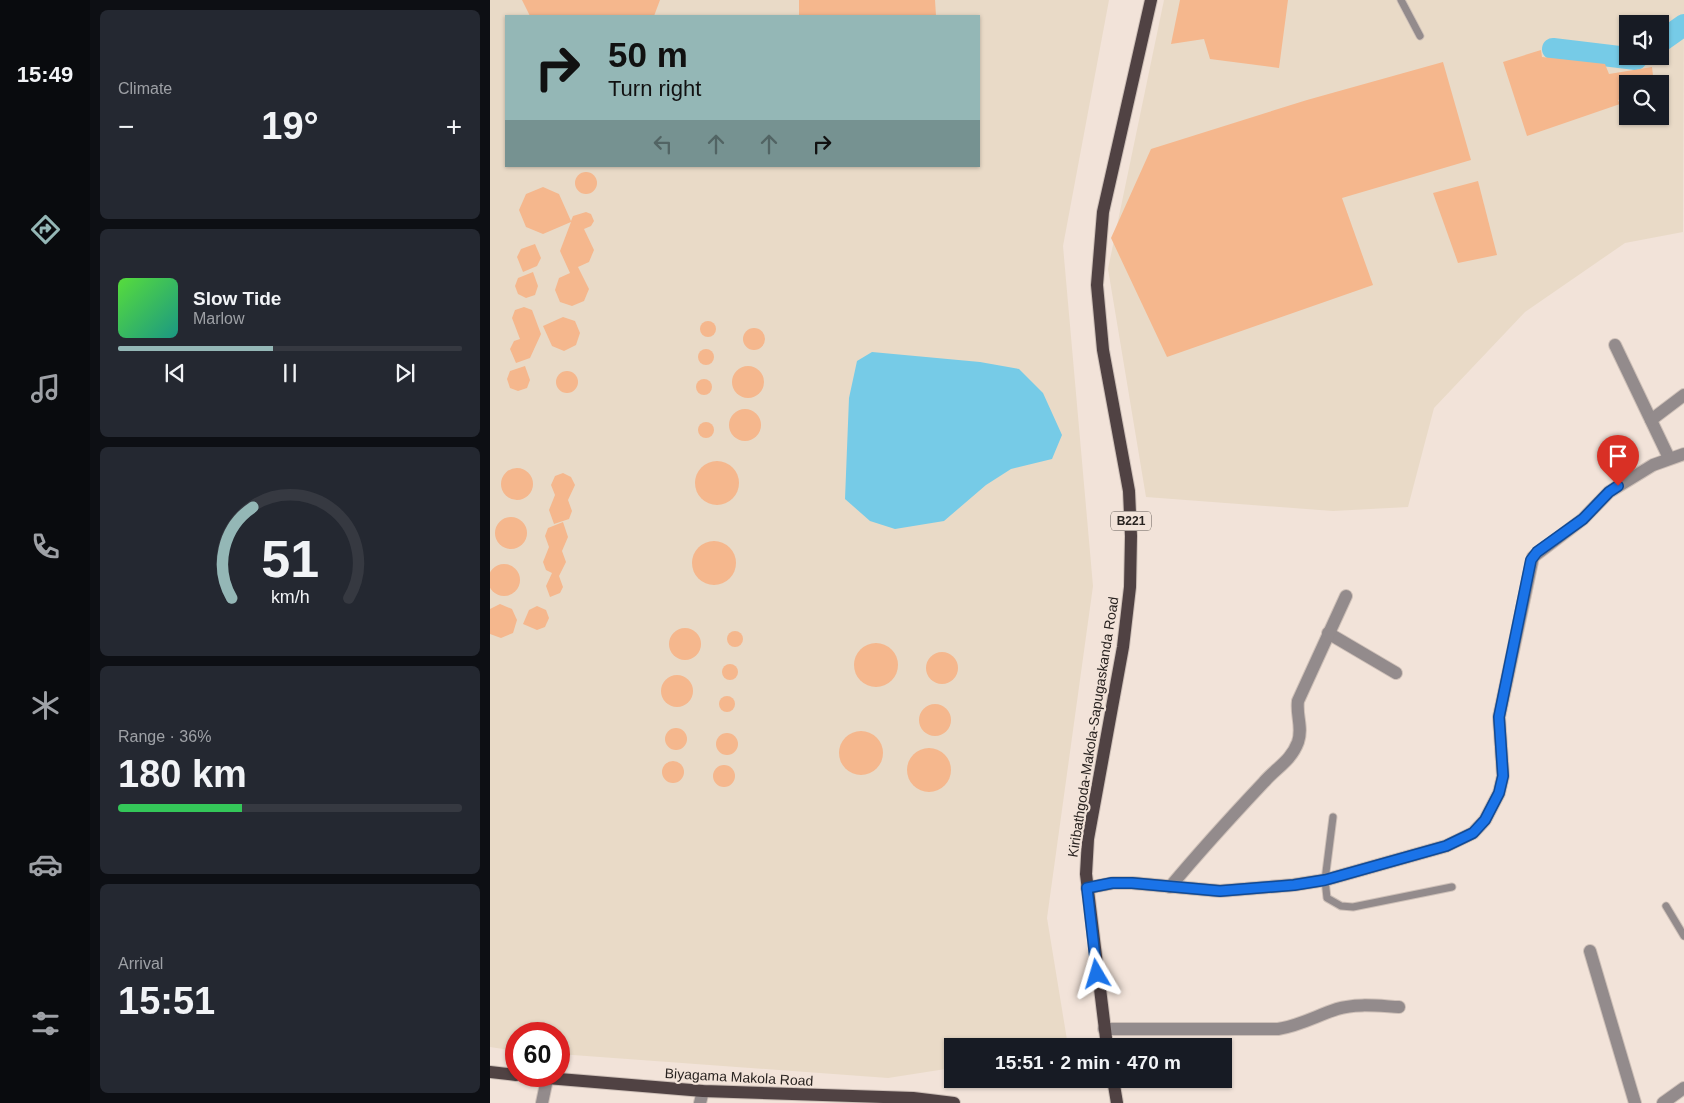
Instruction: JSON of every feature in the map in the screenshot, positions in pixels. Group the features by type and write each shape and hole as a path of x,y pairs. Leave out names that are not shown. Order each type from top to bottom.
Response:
{"main road":[{"name":"Kiribathgoda-Makola-Sapugaskanda Road","path":"1106,1038 1086,874 1088,839 1126,621 1130,587 1132,536 1128,483 1100,327 1097,285 1103,212 1151,0"},
{"path":"490,1072 505,1074"},
{"name":"Biyagama Makola Road","path":"570,1083 702,1097 817,1100 913,1098 954,1103"},
{"path":"1114,1088 1117,1103"}],"street":[{"path":"1615,345 1669,458"},
{"path":"1651,420 1684,395"},
{"path":"1087,888 1122,883 1220,891 1248,890 1325,880 1458,841 1473,833 1485,820 1499,793 1503,776 1499,717 1533,557 1583,519 1609,492 1652,465 1684,454"},
{"path":"1170,887 1209,840 1290,756 1301,730 1297,710 1298,701 1346,596"},
{"path":"1328,633 1396,673"},
{"path":"1590,951 1635,1103"},
{"path":"1104,1029 1278,1029 1291,1027 1337,1009 1370,1005 1399,1007"},
{"path":"542,1103 545,1087"},
{"path":"1663,1103 1684,1088"}],"lane":[{"path":"1401,0 1420,36"},
{"path":"1334,817 1325,880 1327,898 1341,906 1354,907 1452,887"},
{"path":"1666,906 1684,936"}],"shaded area":[{"path":"490,0 1109,0 1063,246 1093,586 1047,918 1067,1038 944,1038 944,1069 888,1078 570,1055 570,1022 505,1022 505,1049 490,1047"},
{"path":"1164,0 1684,0 1683,232 1625,243 1525,312 1434,408 1408,507 1333,511 1146,497 1108,269"}],"water":[{"path":"872,352 980,362 1019,369 1043,393 1062,435 1052,459 1011,469 986,485 944,521 895,529 870,521 845,499 849,398 857,361"}],"building":[{"path":"522,0 660,0 654,15 530,15"},
{"path":"799,0 935,0 936,15 799,15"},
{"path":"1180,0 1288,0 1279,68 1210,59 1204,39 1171,44"},
{"path":"1541,50 1542,57 1605,64 1609,74 1652,67 1653,75 1619,75 1619,104 1527,136 1503,62"},
{"path":"1443,62 1471,160 1342,198 1373,285 1167,357 1111,238 1151,149 1307,100"},
{"path":"586,172 594,175 597,183 594,191 586,194 578,191 575,183 578,175"},
{"path":"1478,181 1497,255 1458,263 1433,193"},
{"path":"543,187 559,194 571,221 573,216 586,212 591,214 594,221 591,226 584,229 594,250 589,262 578,267 589,289 584,301 572,306 560,302 555,290 559,278 570,273 560,251 571,222 543,234 526,227 519,210 526,194"},
{"path":"535,244 541,258 537,266 523,272 517,257 521,249"},
{"path":"533,272 538,286 535,295 526,298 518,294 515,286 518,278"},
{"path":"524,307 532,310 541,334 530,358 516,363 510,349 514,341 520,339 512,318 515,310"},
{"path":"563,317 575,321 580,333 576,345 564,351 552,346 543,326"},
{"path":"708,321 714,323 716,329 714,335 708,337 702,335 700,329 702,323"},
{"path":"754,328 762,331 765,339 762,347 754,350 746,347 743,339 746,331"},
{"path":"706,349 712,351 714,357 712,363 706,365 700,363 698,357 700,351"},
{"path":"525,366 530,380 527,388 518,391 510,388 507,379 510,371"},
{"path":"748,366 754,367 759,371 763,376 763,388 759,393 754,397 748,398 742,397 737,393 733,388 732,382 733,376 737,371 742,367"},
{"path":"567,371 575,374 578,382 575,390 567,393 559,390 556,382 559,374"},
{"path":"704,379 710,381 712,387 710,393 704,395 698,393 696,387 698,381"},
{"path":"745,409 751,410 756,414 760,419 760,431 756,436 751,440 745,441 739,440 734,436 730,431 729,425 730,419 734,414 739,410"},
{"path":"706,422 712,424 714,430 712,436 706,438 700,436 698,430 700,424"},
{"path":"721,461 733,467 738,474 738,492 733,499 726,504 713,505 705,502 698,495 695,479 698,471 705,464"},
{"path":"517,468 523,469 528,473 532,478 532,490 528,495 523,499 517,500 511,499 506,495 502,490 501,484 502,478 506,473 511,469"},
{"path":"563,473 571,477 575,485 568,500 572,511 569,519 554,524 549,510 555,495 551,485 555,476"},
{"path":"511,517 517,518 522,522 526,527 526,539 522,544 517,548 511,549 505,548 500,544 496,539 495,533 496,527 500,522 505,518"},
{"path":"563,522 568,537 562,551 566,562 559,576 563,587 560,593 550,597 546,586 552,573 546,570 543,562 549,547 545,536 548,528"},
{"path":"718,541 730,547 735,554 735,572 730,579 723,584 710,585 702,582 695,575 692,559 695,551 702,544"},
{"path":"498,565 510,565 519,574 519,586 510,595 498,595 490,587 490,573"},
{"path":"500,604 512,609 517,620 513,633 501,638 490,634 490,609"},
{"path":"537,606 546,610 549,618 545,627 537,630 523,624 529,610"},
{"path":"685,628 691,629 696,633 700,638 700,650 696,655 691,659 685,660 679,659 674,655 670,650 669,644 670,638 674,633 679,629"},
{"path":"735,631 741,633 743,639 741,645 735,647 729,645 727,639 729,633"},
{"path":"880,643 892,649 897,656 897,674 892,681 885,686 872,687 864,684 857,677 854,661 857,653 864,646"},
{"path":"942,652 948,653 953,657 957,662 957,674 953,679 948,683 942,684 936,683 931,679 927,674 926,668 927,662 931,657 936,653"},
{"path":"730,664 736,666 738,672 736,678 730,680 724,678 722,672 724,666"},
{"path":"677,675 683,676 688,680 692,685 692,697 688,702 683,706 677,707 671,706 666,702 662,697 661,691 662,685 666,680 671,676"},
{"path":"727,696 733,698 735,704 733,710 727,712 721,710 719,704 721,698"},
{"path":"935,704 941,705 946,709 950,714 950,726 946,731 941,735 935,736 929,735 924,731 920,726 919,720 920,714 924,709 929,705"},
{"path":"676,728 684,731 687,739 684,747 676,750 668,747 665,739 668,731"},
{"path":"865,731 877,737 882,744 882,762 877,769 870,774 857,775 849,772 842,765 839,749 842,741 849,734"},
{"path":"727,733 735,736 738,744 735,752 727,755 719,752 716,744 719,736"},
{"path":"933,748 945,754 950,761 950,779 945,786 938,791 925,792 913,786 908,779 907,766 913,754 920,749"},
{"path":"673,761 681,764 684,772 681,780 673,783 665,780 662,772 665,764"},
{"path":"724,765 732,768 735,776 732,784 724,787 716,784 713,776 716,768"}],"waterway":[{"path":"1669,36 1684,25"},
{"path":"1553,49 1619,57"}],"route":[{"path":"1097,974 1087,888 1112,883 1132,883 1220,891 1294,885 1325,880 1446,846 1473,833 1492,809 1499,793 1503,776 1499,717 1531,560 1542,548 1583,519 1609,492 1618,486"}]}
